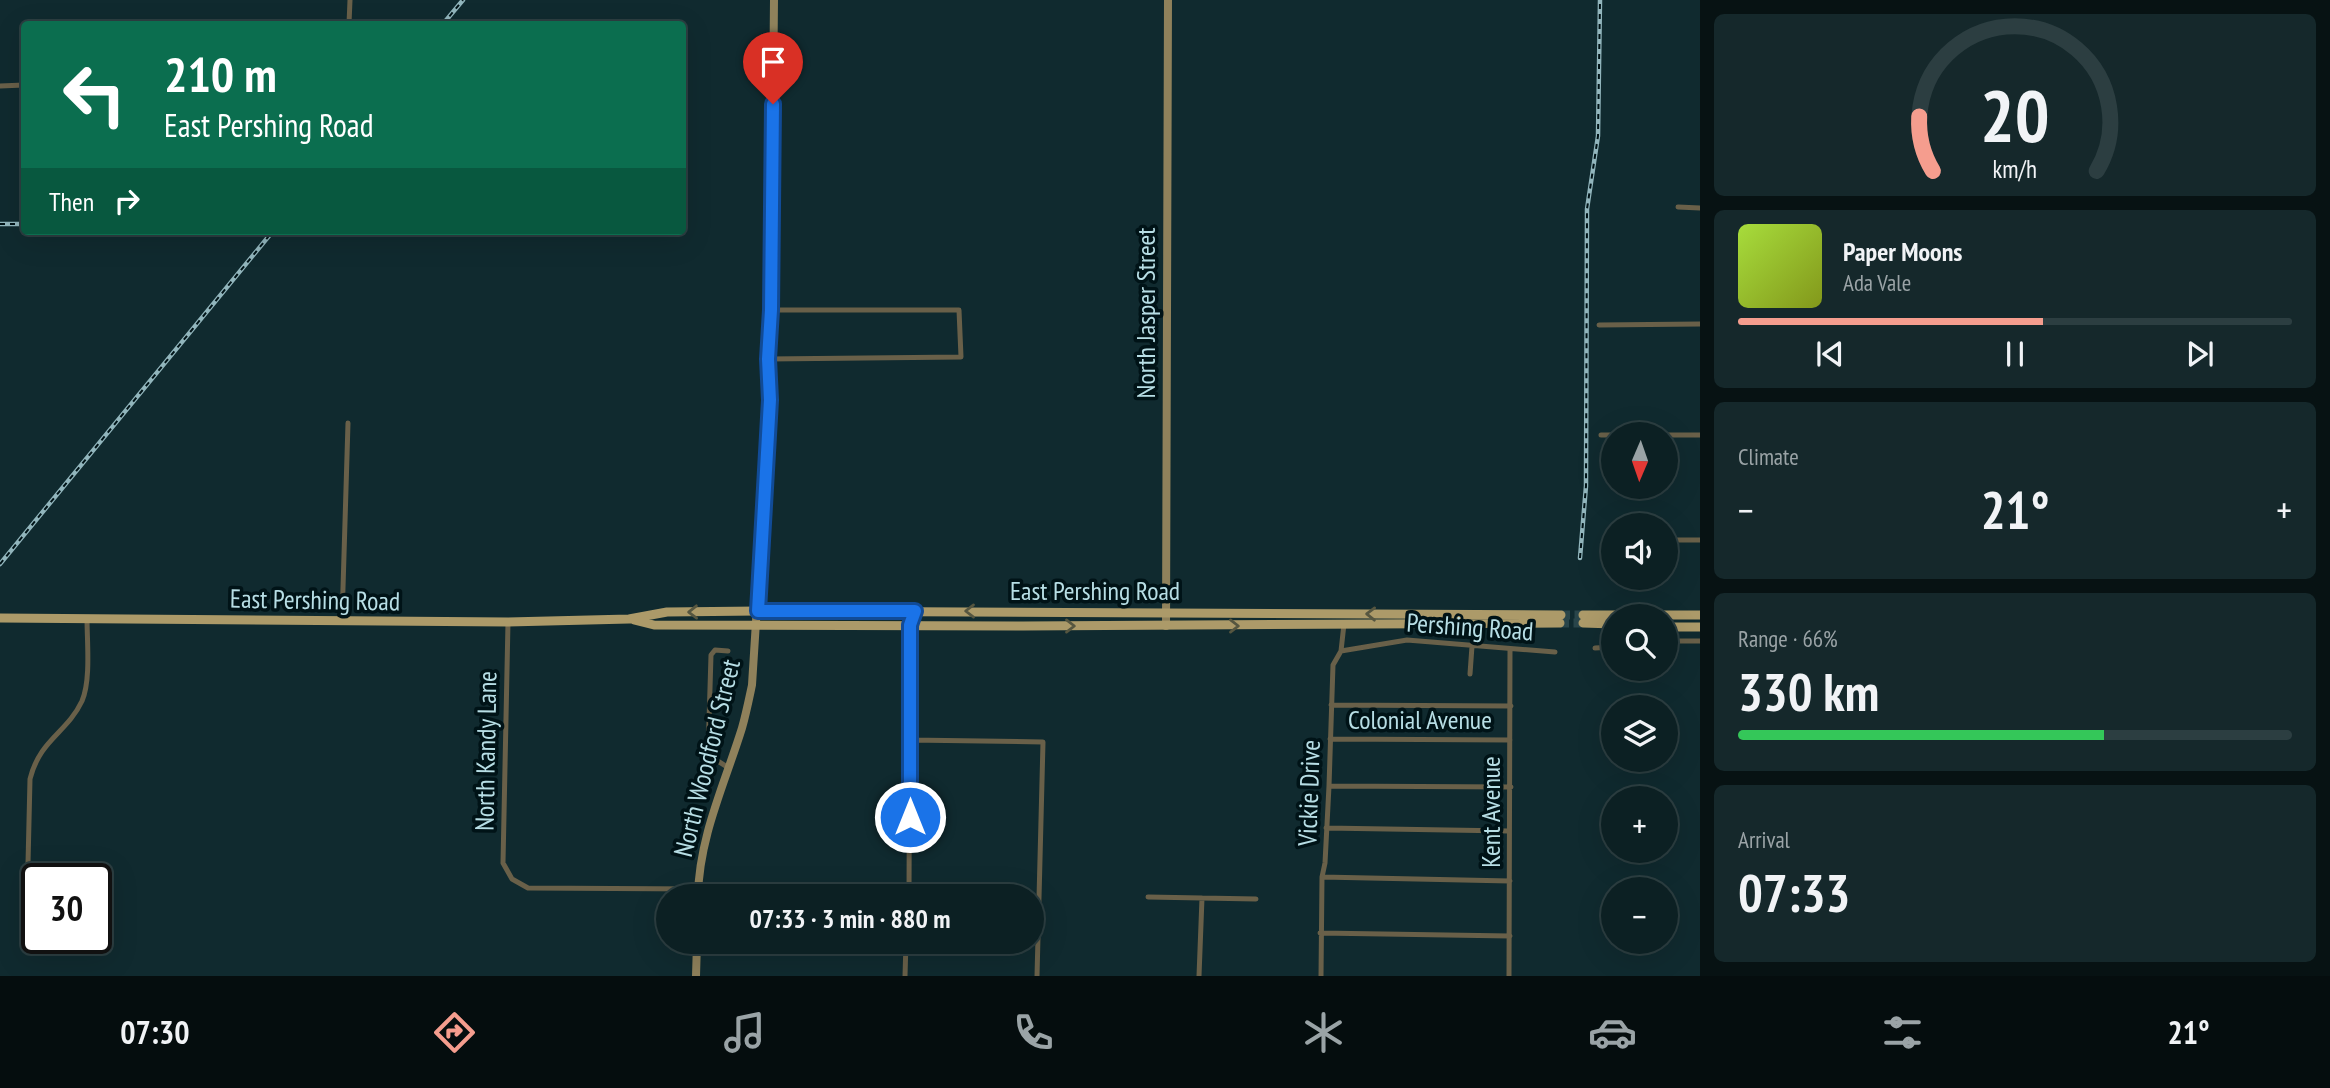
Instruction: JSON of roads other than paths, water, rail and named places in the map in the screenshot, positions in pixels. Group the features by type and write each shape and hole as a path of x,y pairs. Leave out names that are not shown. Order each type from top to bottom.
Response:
{"main road":[{"name":"East Pershing Road","path":"0,618 508,622 629,619 667,612 915,611 1345,614 1560,619 1344,626 802,626 654,625 629,619"},
{"path":"1678,616 1700,615"},
{"path":"1601,618 1583,619 1601,622"},
{"path":"1678,627 1700,627"}],"street":[{"path":"349,21 350,0"},
{"name":"North Woodford Street","path":"699,884 709,824 742,727 752,685 770,400 768,359 771,310 774,0"},
{"name":"North Jasper Street","path":"1166,626 1168,0"},
{"path":"0,86 21,85"},
{"path":"1678,207 1700,208"},
{"path":"768,359 961,357 959,310 771,310"},
{"path":"1599,325 1700,324"},
{"path":"342,621 348,423"},
{"path":"1678,435 1700,435"},
{"path":"1678,540 1700,540"},
{"path":"909,884 910,625 915,611"},
{"name":"Vickie Drive","path":"1321,976 1322,877 1329,786 1332,665 1341,651 1345,614"},
{"path":"28,863 30,779 35,761 43,748 72,717 82,700 86,684 87,618"},
{"name":"North Kandy Lane","path":"508,622 503,863 512,879 528,888 656,891"},
{"name":"Pershing Road","path":"1341,651 1407,640 1555,652"},
{"path":"1678,642 1700,642"},
{"path":"1470,674 1472,646"},
{"path":"1595,648 1601,648"},
{"name":"Kent Avenue","path":"1509,976 1510,649"},
{"path":"728,651 715,650 711,655 708,755 729,768"},
{"path":"1331,705 1511,706"},
{"name":"Colonial Avenue","path":"1330,739 1510,740"},
{"path":"910,740 1044,742 1041,884"},
{"path":"1329,786 1511,787"},
{"path":"1326,828 1509,831"},
{"path":"1322,877 1510,881"},
{"path":"1147,897 1256,899"},
{"path":"1199,976 1202,898"},
{"path":"1321,933 1510,936"},
{"path":"696,976 697,954"},
{"path":"905,976 906,954"},
{"path":"1037,976 1038,954"}],"tunnel":[{"path":"1561,615 1583,615"},
{"path":"1560,623 1583,623"}],"railway":[{"path":"446,21 463,0"},
{"path":"1580,558 1586,486 1587,209 1598,136 1600,0"},
{"path":"0,224 21,224"},
{"path":"0,564 270,235"}]}
